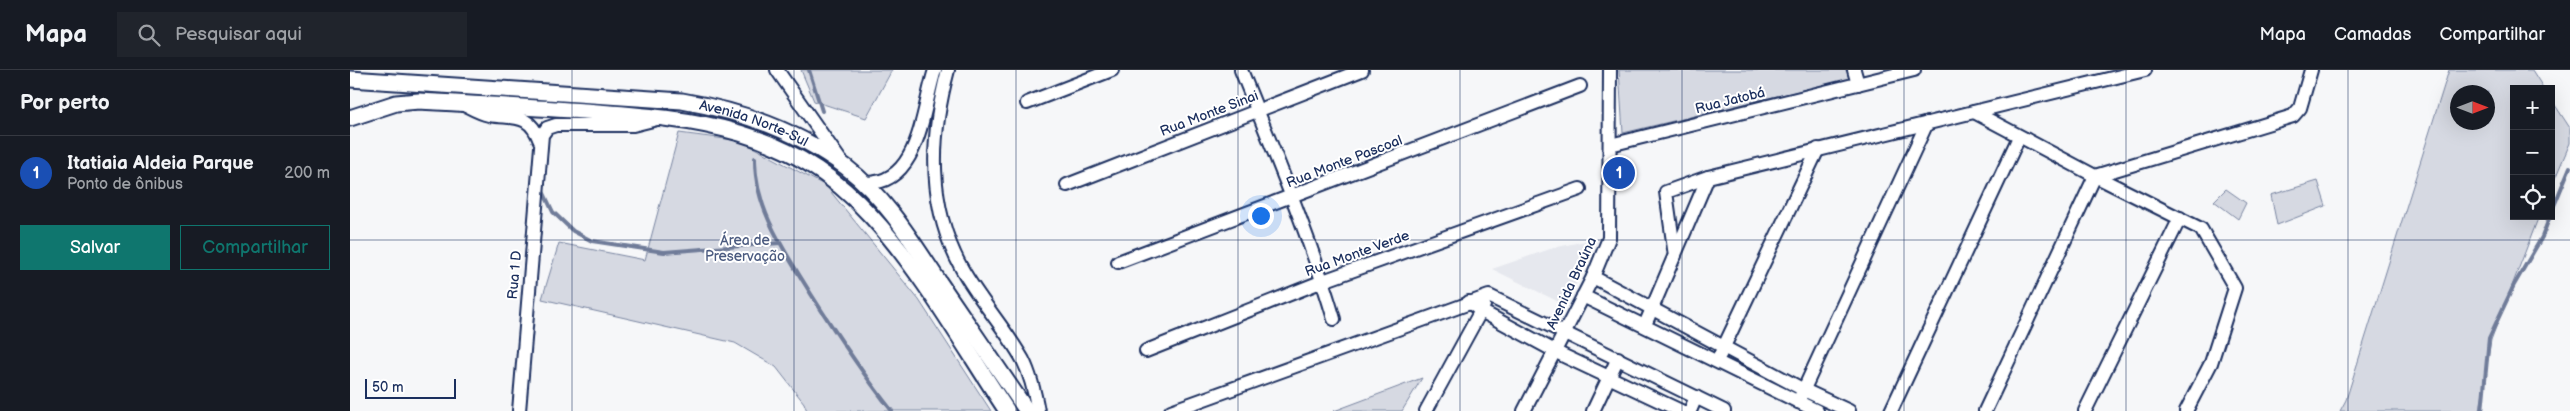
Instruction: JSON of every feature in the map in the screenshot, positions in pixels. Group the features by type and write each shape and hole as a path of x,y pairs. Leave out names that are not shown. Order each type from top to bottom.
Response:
{"main road":[{"name":"Avenida Norte-Sul","path":"350,79 646,98 707,105 760,120 786,131 846,167 864,183 902,228 1027,411"},
{"name":"Avenida Norte-Sul","path":"350,118 396,102 462,104 663,117 710,124 765,140 794,154 848,193 871,216 905,258 1007,411"}],"street":[{"path":"777,70 846,167"},
{"path":"864,183 877,183 888,178 912,153 917,142 926,96 934,70"},
{"path":"948,70 940,100 934,140 934,182 941,216 962,269 1023,360 1032,384 1038,411"},
{"path":"1027,104 1112,70"},
{"path":"1241,70 1292,197 1323,282 1334,319"},
{"name":"Rua Monte Sinai","path":"1067,185 1362,70"},
{"name":"Avenida Braúna","path":"1524,411 1584,296 1609,238 1610,70"},
{"path":"1854,70 1858,84"},
{"name":"Rua Jatobá","path":"1610,145 1914,70"},
{"path":"1675,256 1666,192 1708,177 2145,70"},
{"path":"1985,411 2095,176 2293,116 2300,108 2311,70"},
{"name":"Rua Monte Pascoal","path":"1118,262 1580,86"},
{"path":"462,104 479,113 520,118 535,128 540,142"},
{"path":"1974,112 2019,137 2201,229 2235,288 2211,363 2186,411"},
{"path":"540,142 542,134 547,128 556,125 632,125 663,117"},
{"path":"1798,402 1927,123"},
{"path":"1891,411 2019,137"},
{"name":"Rua 1 D","path":"518,411 540,142"},
{"path":"1717,362 1818,149"},
{"path":"1645,325 1708,177"},
{"name":"Rua Monte Verde","path":"1146,351 1323,282 1580,189"},
{"path":"2085,411 2180,218"},
{"path":"1593,277 1804,390 1849,411"},
{"path":"1426,411 1489,296"},
{"path":"1170,411 1489,296 1724,411"},
{"path":"1584,296 1817,411"},
{"path":"1469,302 1481,311 1555,351 1681,411"},
{"path":"1592,411 1618,358"},
{"path":"1690,411 1696,397"}],"shaded area":[{"path":"1599,238 1565,305 1492,269 1553,248"}],"green space":[{"path":"801,70 892,70 866,118 814,101"},
{"path":"1619,70 1847,70 1849,79 1623,133"},
{"path":"2449,70 2532,70 2541,85 2510,85 2510,220 2537,220 2491,340 2480,411 2340,411 2346,400"},
{"path":"2555,105 2570,128 2570,143 2555,179"},
{"name":"Área de Preservação","path":"679,133 741,141 826,186 919,300 991,411 807,411 804,403 776,367 735,343 542,299 559,243 645,260"},
{"path":"2318,181 2326,206 2277,225 2271,195"},
{"path":"2226,189 2246,203 2238,219 2214,201"},
{"path":"1422,378 1402,411 1334,411"}],"waterway":[{"path":"809,70 822,111"},
{"path":"755,158 756,177 760,195 773,230 840,339 892,411"},
{"path":"2555,203 2570,167"},
{"path":"542,189 553,212 573,231 592,241 664,252 780,243"},
{"path":"2482,411 2489,338 2514,285 2542,237 2548,220"}],"place":[{"name":"Itatiaia Aldeia Parque","path":"1619,173"}]}
